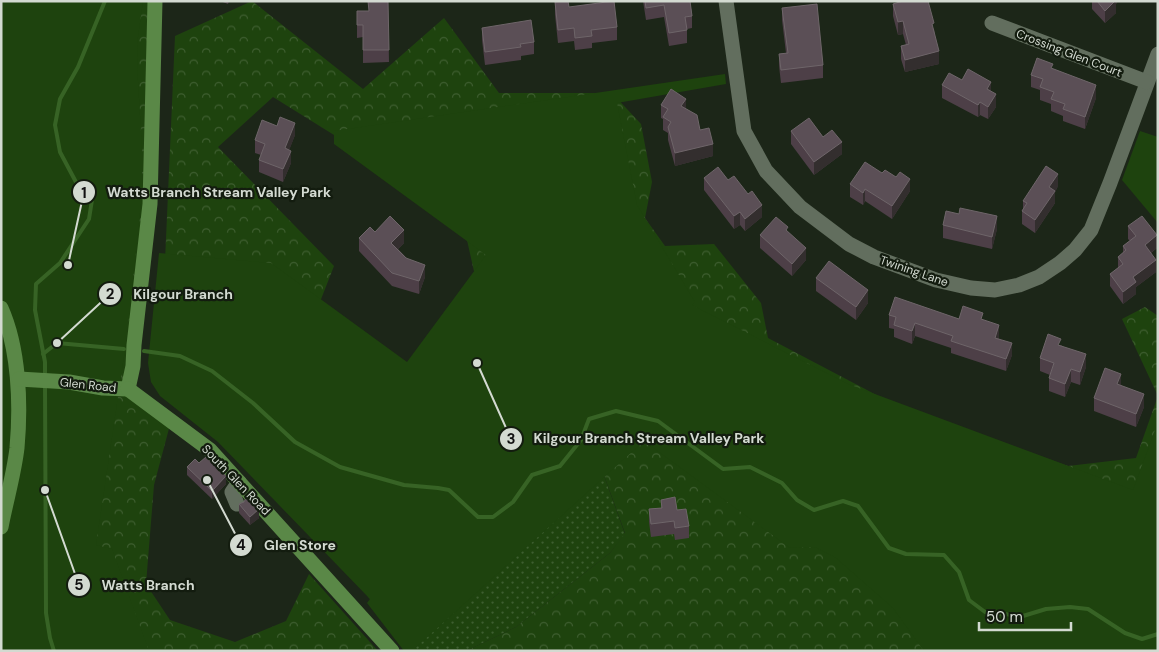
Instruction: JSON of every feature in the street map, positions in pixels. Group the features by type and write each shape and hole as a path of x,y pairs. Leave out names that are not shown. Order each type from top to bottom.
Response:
{"main road":[{"name":"Glen Road","path":"18,379 69,382 103,388 128,389 133,366 150,204 155,1"},
{"path":"1,308 8,324 18,379 17,448 1,527"},
{"name":"South Glen Road","path":"128,389 210,450 392,651"}],"street":[{"name":"Twining Lane","path":"726,1 744,131 766,170 800,207 849,244 874,257 936,280 971,288 995,290 1019,285 1039,277 1060,264 1075,250 1091,230 1158,54"},
{"name":"Crossing Glen Court","path":"992,23 1147,82"},
{"path":"237,504 232,492 239,482"}],"green space":[{"path":"1,1 155,1 152,163 128,388 171,421 154,485 146,584 170,620 235,642 286,621 309,574 378,651 1,651"},
{"path":"1,1 143,1 138,37 137,65 142,149 142,194 127,336 96,545 112,549 149,651 1,651"},
{"path":"252,1 363,89 444,18 499,93 612,93 641,124 652,182 645,218 665,246 714,244 761,303 768,338 886,400 1068,466 1136,458 1158,396 1158,651 466,651 516,627 610,553 625,533 594,448 486,325 467,240 379,163 273,97 218,147 334,266 307,335 164,284 175,36"},
{"path":"725,74 726,84 617,103 637,205 695,302 692,305 848,384 1133,490 1158,422 1158,651 924,651 893,608 836,558 815,547 790,548 644,441 412,651 404,651 367,603 370,599 218,442 160,396 151,382 148,363 159,253 271,263 407,362 486,255 334,144 334,131"},
{"path":"1140,131 1158,137 1158,223 1122,180"},
{"path":"1145,307 1158,316 1158,396 1122,319"},
{"path":"594,448 625,534 610,553 516,627 466,651 412,651 341,563"}],"building":[{"path":"368,1 388,1 389,50 363,50 363,25 357,25 357,11 369,11"},
{"path":"568,1 569,7 614,1 617,27 591,30 592,36 575,38 574,28 558,30 555,2"},
{"path":"645,1 690,1 692,16 685,17 687,30 669,33 664,5 646,8"},
{"path":"903,1 928,1 939,51 905,60 901,46 909,44 903,21 898,22 893,4"},
{"path":"1097,1 1115,1 1105,11"},
{"path":"817,4 823,65 781,70 779,54 788,53 782,8"},
{"path":"531,20 534,42 520,44 521,47 485,52 482,28"},
{"path":"1037,58 1053,64 1051,68 1096,85 1085,117 1063,109 1065,104 1051,99 1054,92 1040,87 1043,79 1031,75"},
{"path":"968,69 991,82 987,89 996,94 988,107 980,102 978,105 942,85 949,73 962,80"},
{"path":"671,89 686,99 681,106 697,115 700,130 709,128 713,144 675,153 668,127 671,122 663,117 668,109 661,105"},
{"path":"280,117 295,123 285,148 291,151 283,169 259,160 265,144 255,140 262,120 277,126"},
{"path":"809,118 823,137 832,130 842,142 814,162 791,131"},
{"path":"865,162 882,173 885,170 896,177 900,172 910,179 892,206 865,189 863,193 850,184"},
{"path":"1046,166 1058,174 1049,187 1055,191 1035,220 1022,211 1027,203 1023,201"},
{"path":"718,167 728,180 734,176 748,194 752,191 762,205 745,219 740,212 734,216 704,178"},
{"path":"960,208 997,216 992,237 943,225 946,211 959,214"},
{"path":"390,216 404,230 391,243 406,258 425,265 419,281 392,273 359,238 370,227 375,232"},
{"path":"1142,216 1157,235 1145,245 1156,260 1133,277 1136,282 1123,292 1110,274 1123,264 1118,257 1126,250 1123,246 1136,236 1128,226"},
{"path":"776,217 788,227 786,230 806,248 792,264 760,235"},
{"path":"829,261 868,290 856,307 816,278"},
{"path":"895,297 959,319 963,306 983,313 981,319 999,325 995,338 1012,343 1006,359 951,341 953,336 915,323 912,331 894,325 896,317 889,315"},
{"path":"1048,334 1061,339 1058,345 1086,354 1080,372 1071,369 1065,384 1049,378 1054,363 1040,358"},
{"path":"1105,368 1121,374 1117,384 1144,394 1136,414 1094,398"},
{"path":"206,457 226,476 212,491 187,467 195,459 199,463"},
{"path":"247,496 259,509 250,517 239,504 244,502"},
{"path":"675,497 677,510 686,509 689,526 675,528 674,521 651,524 649,509 662,508 661,500"}],"waterway":[{"path":"45,377 45,362 35,310 36,284 60,263 89,219 92,200 77,184 60,152 55,125 60,99 78,67 105,1"},
{"path":"43,354 57,343 124,349"},
{"path":"144,351 180,356 212,371 253,403 295,442 340,467 404,485 449,490 478,517 493,517 513,502 532,475 560,466 581,440 589,419 616,411 658,421 723,469 750,467 782,483 797,500 814,510 843,501 858,506 889,548 906,554 944,555 959,572 969,600 985,612 1023,616 1046,609 1070,607 1088,609 1125,633 1142,639 1158,634"},
{"path":"45,384 46,613 54,651"}],"place":[{"name":"Watts Branch Stream Valley Park","path":"68,265"},
{"name":"Kilgour Branch","path":"57,343"},
{"name":"Kilgour Branch Stream Valley Park","path":"477,363"},
{"name":"Glen Store","path":"207,480"},
{"name":"Watts Branch","path":"45,490"}]}
